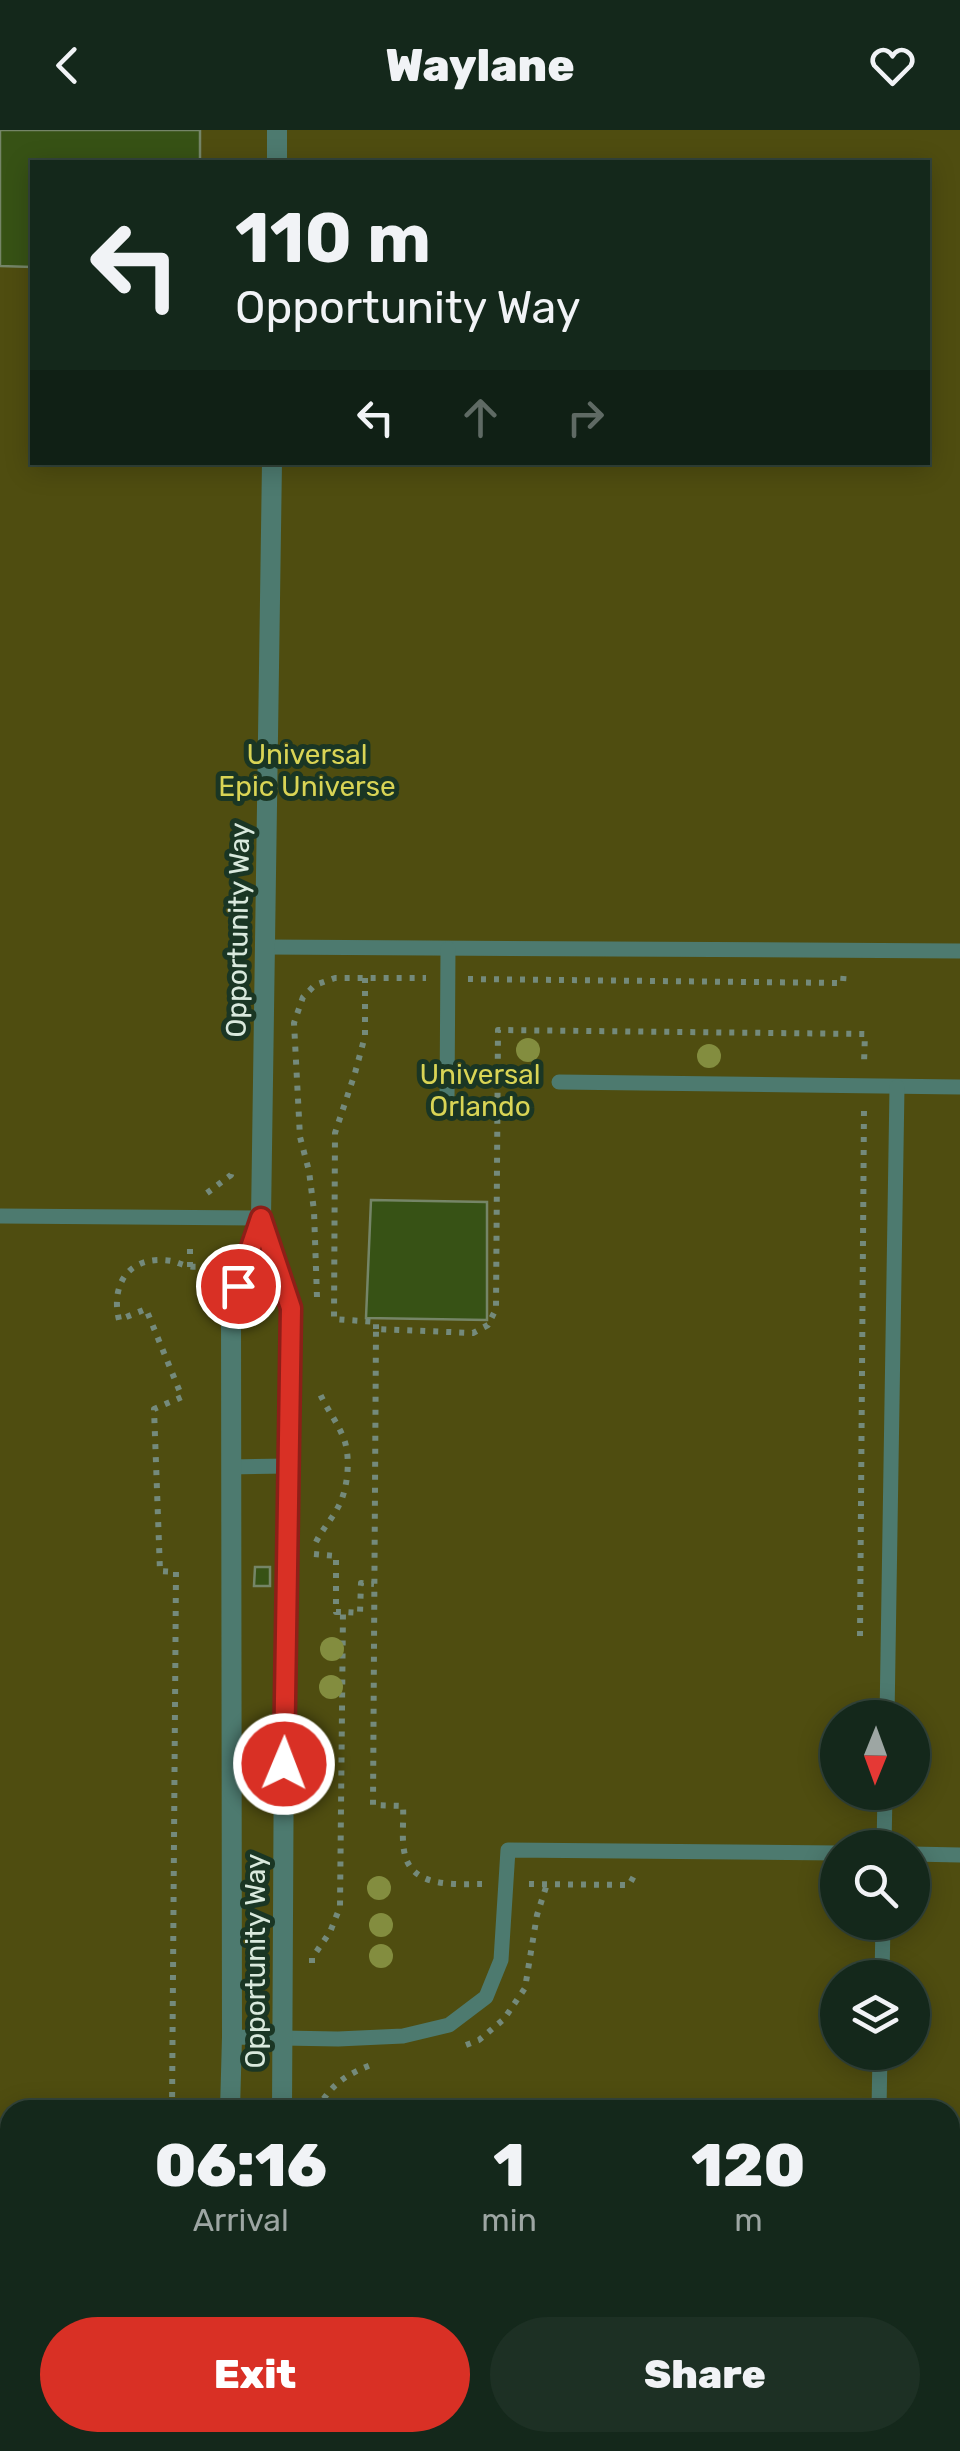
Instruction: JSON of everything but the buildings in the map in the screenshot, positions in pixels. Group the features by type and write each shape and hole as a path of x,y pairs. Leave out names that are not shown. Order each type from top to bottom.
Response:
{"street":[{"path":"277,130 277,160"},
{"name":"Opportunity Way","path":"230,2100 231,1310 261,1218 272,465"},
{"name":"Opportunity Way","path":"261,1218 291,1308 282,2100"}],"lane":[{"path":"265,947 960,952"},
{"path":"447,1102 448,949"},
{"path":"559,1082 960,1088"},
{"path":"886,1700 897,1087"},
{"path":"0,1216 261,1218"},
{"path":"230,1466 288,1466"},
{"path":"232,2037 403,2036 449,2026 486,1997 501,1960 508,1850 820,1853"},
{"path":"930,1854 960,1855"},
{"path":"879,2100 880,2070"}],"path":[{"path":"318,1306 310,1172 300,1137 294,1023 303,997 315,985 335,978 842,983 846,951"},
{"path":"365,978 365,1036 335,1133 334,1319 376,1322 373,1805 403,1806 405,1857 418,1876 442,1884 629,1885 634,1876 652,1876"},
{"path":"376,1329 473,1333 488,1326 496,1309 498,1030 864,1034 860,1640"},
{"path":"190,1267 190,1195 206,1194 216,1188 231,1175 234,1164"},
{"path":"275,1260 317,1257"},
{"path":"172,2100 176,1572 160,1571 154,1410 182,1397 146,1309 118,1320 116,1291 130,1268 144,1263 169,1260 190,1267 246,1262"},
{"path":"317,1386 346,1442 346,1465 340,1505 316,1541 314,1555 336,1556 336,1612 360,1613 361,1583 374,1584"},
{"path":"311,1970 312,1958 330,1932 340,1907 343,1612"}],"green space":[{"name":"Universal Orlando","path":"0,130 960,130 960,2100 0,2100"}],"route":[{"path":"238,1286 261,1218 291,1308 284,1764"}],"park label":[{"name":"Universal Epic Universe","path":"307,770"}]}
